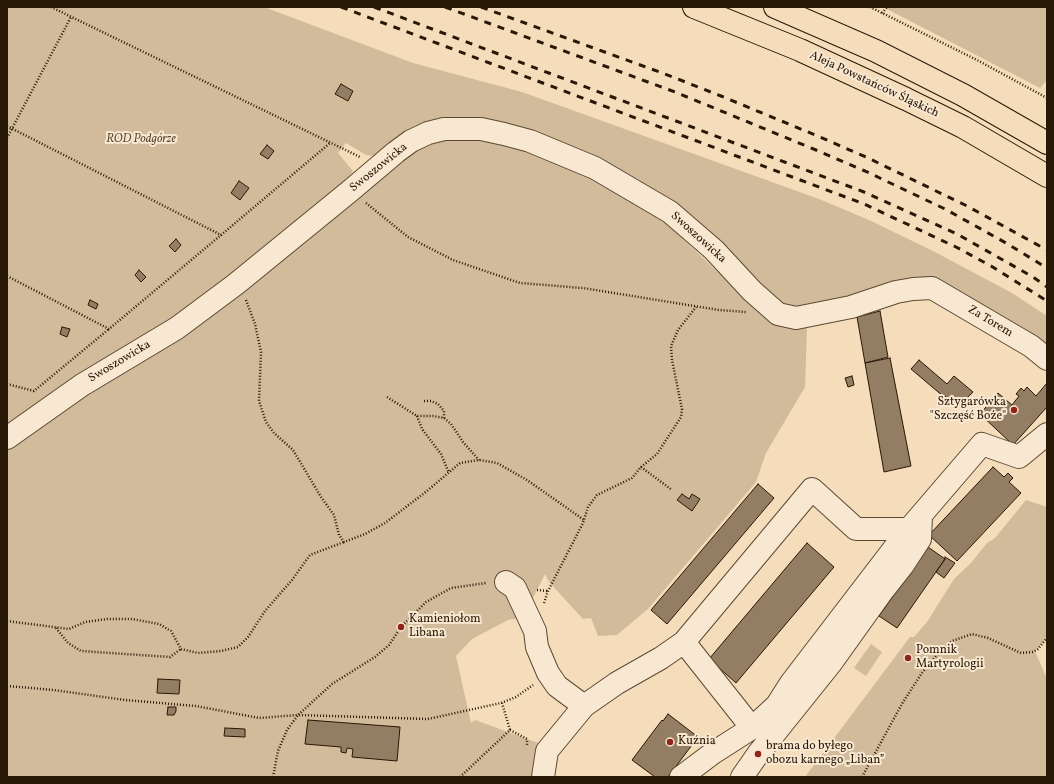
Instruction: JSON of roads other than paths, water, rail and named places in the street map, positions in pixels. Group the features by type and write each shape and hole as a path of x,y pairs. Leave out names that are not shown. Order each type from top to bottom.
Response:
{"main road":[{"name":"Aleja Powstańców Śląskich","path":"694,7 800,50 906,99 963,127 1047,176"},
{"path":"775,7 876,51 963,95 1047,143"}],"street":[{"name":"Swoszowicka","path":"7,438 82,385 177,328 236,284 411,141 428,133 444,129 481,129 504,134 530,141 594,168 670,212 714,250 752,291 778,314 796,318 851,308 896,292 932,288"},
{"name":"Za Torem","path":"932,288 1025,343 1047,359"},
{"path":"681,777 752,728 777,704 791,683 915,522 982,444 1019,456 1047,434"},
{"path":"543,777 547,751 584,706 617,683 661,658 684,642 812,489 856,529 915,522"},
{"path":"742,777 758,754 831,663 881,593 903,566 920,539 915,522"},
{"path":"506,582 515,588 535,631 537,647 548,673 557,686 584,706"},
{"path":"684,642 752,728"}],"railway":[{"path":"341,7 864,204 956,247 991,266 1047,301"},
{"path":"374,7 864,192 957,234 1033,277 1047,287"},
{"path":"445,7 675,92 865,171 945,209 1047,268"},
{"path":"481,7 665,74 820,137 868,158 967,206 1047,250"}],"place":[{"name":"Sztygarówka \"Szczęść Boże\"","path":"1014,410"},
{"name":"Kamieniołom Libana","path":"401,627"},
{"name":"Pomnik Martyrologii","path":"908,658"},
{"name":"Kuźnia","path":"670,742"},
{"name":"brama do byłego obozu karnego „Liban”","path":"758,754"}],"park label":[{"name":"ROD Podgórze","path":"141,140"}]}
